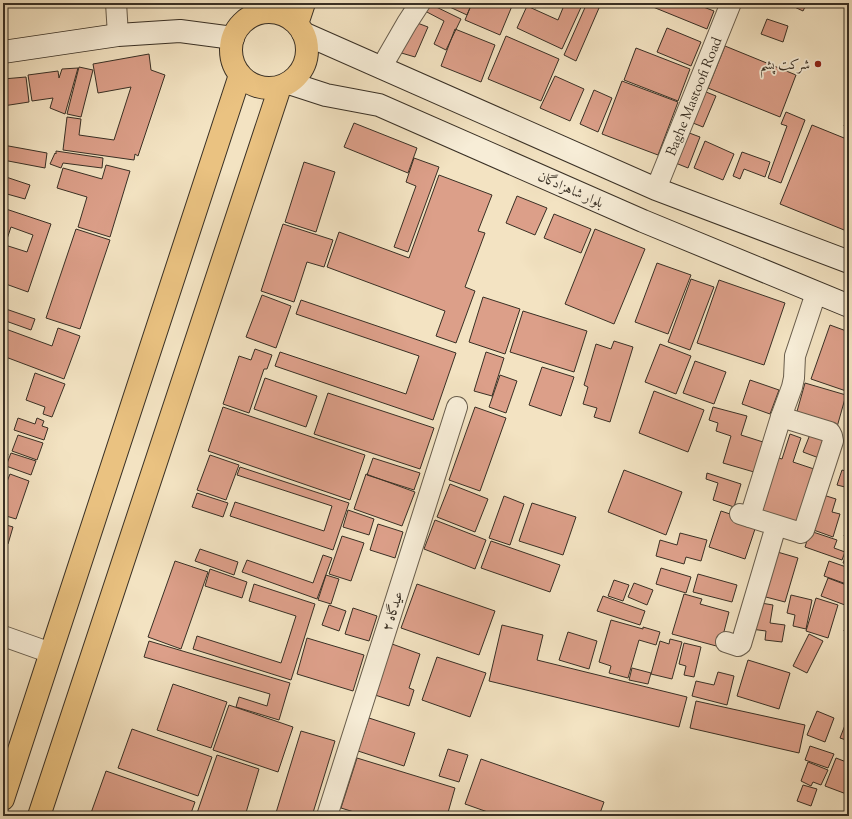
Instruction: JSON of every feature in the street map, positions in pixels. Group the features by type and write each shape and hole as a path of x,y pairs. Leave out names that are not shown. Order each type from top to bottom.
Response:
{"main road":[{"path":"300,29 304,3"},
{"path":"259,8 268,12 279,13 289,17 300,29 307,44 307,55 304,66 298,75 285,85 269,88 258,87 248,82 240,75 233,64 231,52 233,38 242,23 259,8"},
{"path":"300,29 381,68 656,189 849,262"},
{"path":"3,52 118,35 180,31 233,38"},
{"path":"3,799 240,75"},
{"path":"39,816 285,85"},
{"name":"بلوار شاهزادگان","path":"285,85 326,95 379,105 643,221 849,306"}],"street":[{"path":"116,3 118,35"},
{"path":"381,68 420,3"},
{"name":"Baghe Mastoofi Road","path":"656,189 731,3"},
{"path":"781,417 830,432 833,441 804,530 801,533 745,516 794,378 794,362 796,352 816,293"},
{"name":"عیدگاه ۲","path":"327,816 457,406"},
{"path":"726,642 738,646 741,644 776,526"},
{"path":"3,636 51,653"}],"building":[{"path":"428,3 461,19 446,50 434,44 444,21 425,11"},
{"path":"441,3 472,3 467,15"},
{"path":"472,3 505,3 512,6 500,35 465,20"},
{"path":"526,3 539,3 536,8"},
{"path":"565,3 583,3 562,49 517,28 527,6 558,20"},
{"path":"587,3 599,8 576,61 564,55"},
{"path":"654,3 693,3 714,11 707,29 653,7"},
{"path":"786,3 807,3 803,11"},
{"path":"767,19 788,26 783,42 761,34"},
{"path":"412,21 428,27 415,57 398,52"},
{"path":"667,28 701,42 691,66 657,52"},
{"path":"455,29 495,45 481,82 441,66"},
{"path":"506,36 559,59 541,101 488,79"},
{"path":"725,46 796,75 780,117 708,88"},
{"path":"636,48 690,69 678,101 624,80"},
{"path":"149,54 151,70 165,75 138,156 135,154 134,160 63,150 67,117 81,119 79,135 114,140 131,87 98,93 93,64"},
{"path":"79,67 93,70 81,117 67,114"},
{"path":"78,68 65,114 50,108 53,98 32,101 28,75 58,71 59,78 62,69"},
{"path":"555,76 584,89 570,121 540,108"},
{"path":"26,77 29,102 3,106 3,79"},
{"path":"622,81 678,102 658,155 602,134"},
{"path":"594,90 612,98 598,132 580,124"},
{"path":"701,90 716,96 703,127 688,121"},
{"path":"786,112 805,120 781,183 768,178 787,126 781,124"},
{"path":"849,112 849,128 844,126"},
{"path":"354,123 417,148 408,173 344,147"},
{"path":"812,125 849,140 849,232 780,204"},
{"path":"684,131 700,137 688,168 673,162"},
{"path":"705,141 734,154 723,180 694,168"},
{"path":"3,145 47,153 45,168 3,160"},
{"path":"56,151 103,158 102,168 63,163 61,168 50,164 55,153 56,154"},
{"path":"742,152 770,162 765,177 744,169 740,179 733,176"},
{"path":"414,158 439,167 408,252 394,247 416,186 406,182"},
{"path":"304,162 335,172 316,232 285,222"},
{"path":"106,165 130,171 110,237 78,227 87,197 57,188 63,168 102,179"},
{"path":"439,175 492,195 478,231 485,233 465,287 475,291 456,343 436,336 445,311 327,267 339,232 409,258"},
{"path":"3,176 30,185 25,199 7,194 3,207"},
{"path":"517,196 547,208 535,235 506,223"},
{"path":"3,208 51,224 28,292 3,283","holes":["11,227 33,235 27,252 5,245"]},
{"path":"554,214 591,229 581,253 544,238"},
{"path":"283,224 333,240 324,267 307,262 294,302 261,291"},
{"path":"76,229 110,240 80,329 46,318"},
{"path":"595,229 645,249 614,324 565,304"},
{"path":"657,263 691,275 668,334 635,322"},
{"path":"691,279 714,287 690,350 668,342"},
{"path":"719,280 785,303 764,365 697,343"},
{"path":"262,295 291,306 276,348 246,337"},
{"path":"483,297 520,309 505,354 469,342"},
{"path":"301,300 456,353 433,420 275,366 280,352 406,394 419,356 296,314"},
{"path":"3,308 35,319 31,330 3,320"},
{"path":"523,311 587,331 574,372 510,352"},
{"path":"830,325 849,332 849,392 811,379"},
{"path":"3,328 52,346 58,328 80,336 64,379 3,356"},
{"path":"614,341 633,347 610,422 594,417 597,408 583,404 588,387 584,385 596,344 611,349"},
{"path":"660,344 691,356 676,394 645,382"},
{"path":"255,349 272,355 267,369 264,369 249,413 223,404 239,356 251,360"},
{"path":"486,352 504,358 492,396 474,391"},
{"path":"695,361 726,372 714,404 683,393"},
{"path":"542,367 574,377 561,416 529,405"},
{"path":"35,373 65,384 52,417 43,414 45,407 26,400"},
{"path":"500,375 517,381 506,413 489,407"},
{"path":"265,378 317,396 306,427 254,409"},
{"path":"750,380 779,390 770,414 742,404"},
{"path":"805,383 846,395 837,427 796,415"},
{"path":"654,391 704,410 688,452 639,433"},
{"path":"328,393 434,428 420,469 314,434"},
{"path":"223,407 365,455 350,500 208,451"},
{"path":"475,407 506,418 480,491 449,480"},
{"path":"713,407 747,416 741,435 763,442 754,472 723,463 731,436 716,431 718,423 709,420"},
{"path":"18,418 35,424 37,418 44,421 42,426 48,428 44,440 14,430"},
{"path":"811,432 827,438 819,458 803,452"},
{"path":"790,434 801,438 793,462 817,470 799,528 754,514 772,456 782,459"},
{"path":"18,435 43,443 37,460 12,451"},
{"path":"3,452 8,454 3,467"},
{"path":"11,453 36,461 31,475 6,466"},
{"path":"210,455 239,465 226,500 197,490"},
{"path":"373,458 420,473 414,490 367,475"},
{"path":"240,467 349,503 333,550 230,516 235,502 324,531 332,506 237,475"},
{"path":"624,470 682,492 666,535 608,512"},
{"path":"842,470 849,472 849,488 837,485"},
{"path":"707,473 741,484 734,507 713,500 718,483 706,479"},
{"path":"10,474 29,481 16,519 3,515 3,483 6,484"},
{"path":"366,474 415,492 402,526 354,509"},
{"path":"450,484 488,499 475,532 437,517"},
{"path":"197,493 228,503 223,517 192,507"},
{"path":"820,494 836,499 832,512 840,514 833,537 808,528"},
{"path":"504,496 524,504 510,545 489,538"},
{"path":"532,503 576,517 563,555 519,541"},
{"path":"348,510 374,519 369,535 343,527"},
{"path":"721,511 757,523 745,559 709,547"},
{"path":"435,520 486,540 475,569 424,549"},
{"path":"849,522 849,538 844,536"},
{"path":"3,524 13,527 8,544 3,543"},
{"path":"378,524 403,532 395,558 370,550"},
{"path":"810,531 837,540 834,548 845,552 842,560 805,547"},
{"path":"680,533 707,540 701,561 686,557 684,564 656,556 660,540 677,545"},
{"path":"342,536 364,543 351,581 329,574"},
{"path":"491,541 560,565 550,592 481,568"},
{"path":"3,547 7,548 3,560"},
{"path":"849,547 849,565 843,563"},
{"path":"200,549 238,562 234,575 195,561"},
{"path":"774,551 798,558 785,602 762,596"},
{"path":"323,555 332,558 317,599 242,572 247,560 313,583"},
{"path":"175,561 208,572 181,649 148,637"},
{"path":"829,561 849,568 849,585 824,576"},
{"path":"661,568 691,577 686,593 656,584"},
{"path":"210,569 247,582 242,598 205,586"},
{"path":"698,574 737,585 732,602 693,592"},
{"path":"326,575 339,579 331,604 318,600"},
{"path":"828,578 849,586 849,593 845,605 821,596"},
{"path":"614,580 629,585 623,601 608,596"},
{"path":"634,583 653,590 647,605 628,597"},
{"path":"254,584 315,604 291,680 193,649 197,636 281,663 296,616 249,601"},
{"path":"417,584 495,611 479,655 401,628"},
{"path":"684,594 702,599 700,604 729,612 720,647 672,634"},
{"path":"791,595 812,600 806,629 793,626 795,615 787,613"},
{"path":"603,596 645,611 640,625 597,611"},
{"path":"816,598 838,605 828,638 806,631"},
{"path":"755,602 773,605 770,623 785,625 782,642 765,640 766,631 751,629"},
{"path":"329,605 346,611 339,631 322,625"},
{"path":"353,608 377,616 369,641 345,634"},
{"path":"611,620 660,632 656,645 639,640 628,678 609,673 611,666 599,662"},
{"path":"847,622 849,622 849,633 844,631"},
{"path":"502,625 543,635 537,660 687,697 679,727 489,681"},
{"path":"568,632 597,641 589,669 559,660"},
{"path":"809,634 823,641 807,673 793,666"},
{"path":"307,638 364,655 353,691 297,674"},
{"path":"670,639 682,642 672,679 651,674 660,641 669,644"},
{"path":"149,641 290,683 279,720 236,707 239,697 267,706 270,694 144,657"},
{"path":"684,643 701,647 694,677 684,675 686,666 679,664"},
{"path":"392,644 420,654 409,688 414,690 409,706 375,695"},
{"path":"437,657 486,673 470,717 422,700"},
{"path":"748,660 790,673 779,709 737,696"},
{"path":"632,668 651,673 648,684 629,680"},
{"path":"718,672 734,676 727,705 692,696 696,681 714,685"},
{"path":"173,684 227,702 211,748 157,730"},
{"path":"696,701 805,725 799,753 690,728"},
{"path":"229,705 293,727 278,772 213,750"},
{"path":"817,711 834,718 825,742 807,735"},
{"path":"369,718 415,733 404,766 358,751"},
{"path":"847,720 849,720 849,741 840,738"},
{"path":"132,729 212,757 198,796 118,768"},
{"path":"301,731 335,741 312,816 275,816"},
{"path":"810,746 834,754 828,768 805,760"},
{"path":"448,749 468,755 459,782 439,776"},
{"path":"217,755 259,769 245,816 196,816"},
{"path":"357,758 455,788 447,816 367,816 341,808"},
{"path":"836,758 849,763 849,795 825,786"},
{"path":"481,759 604,802 599,816 499,816 465,804"},
{"path":"808,762 828,770 821,785 813,782 811,786 801,781"},
{"path":"106,771 195,802 190,816 99,816 91,813"},
{"path":"803,785 817,789 811,806 797,801"},
{"path":"339,811 354,816 337,816"}],"place":[{"name":"شرکت پشم","path":"818,64"}]}
